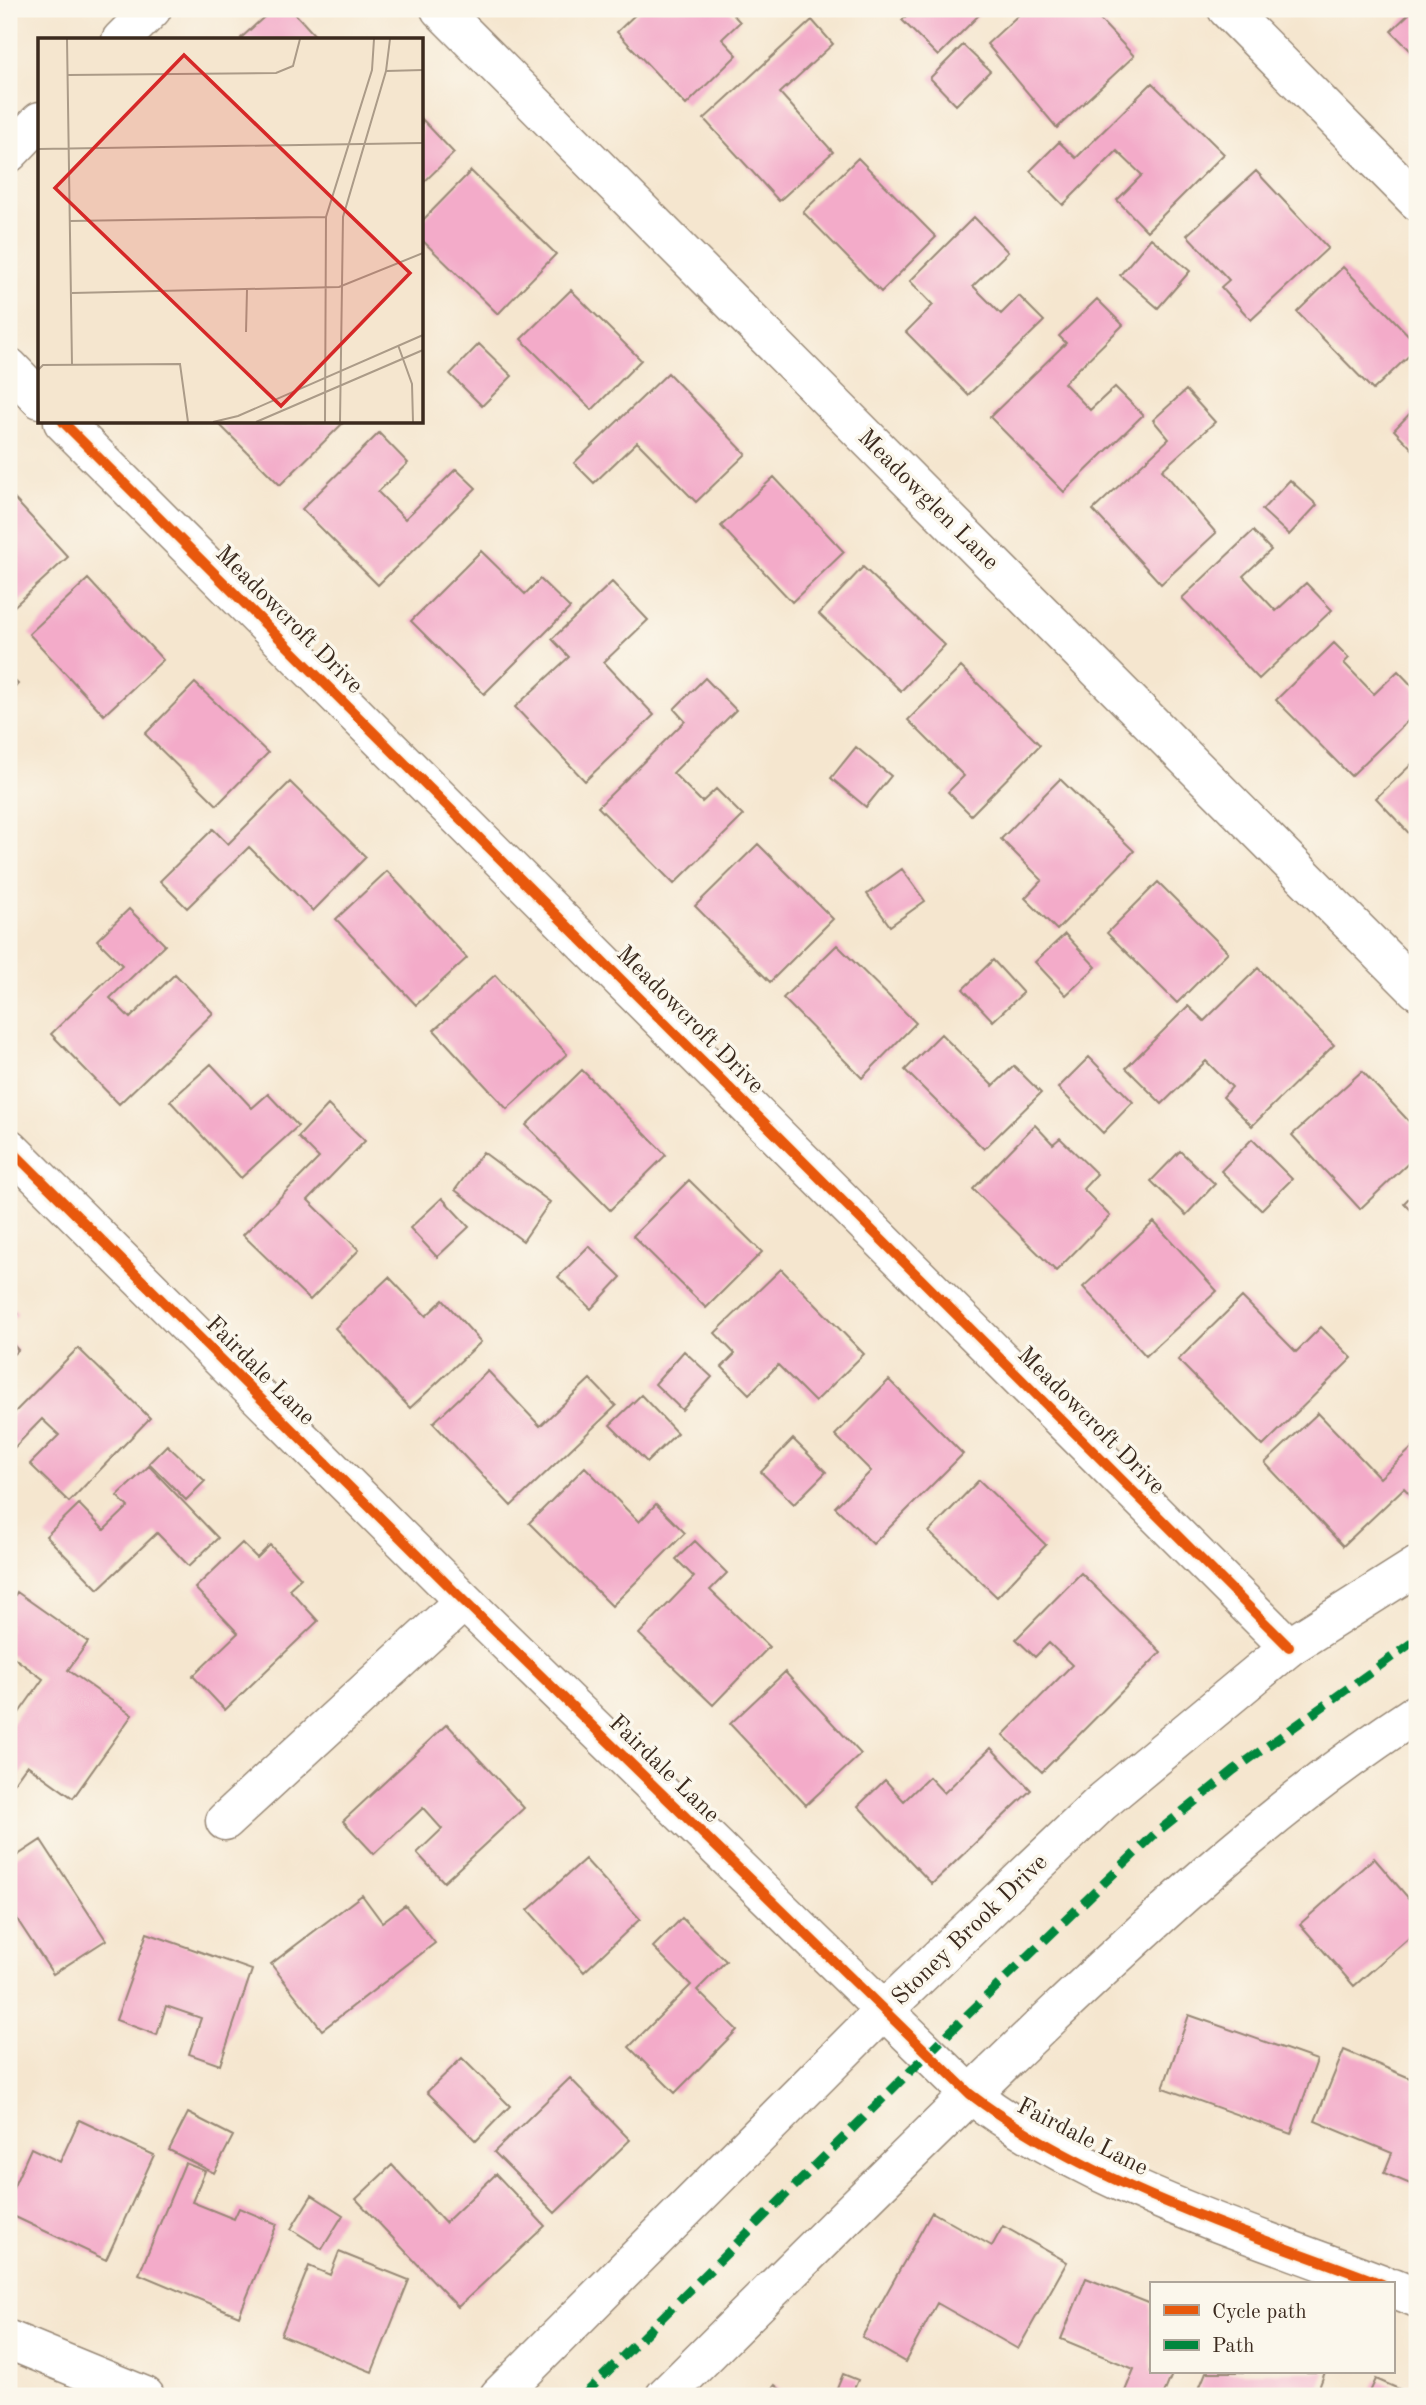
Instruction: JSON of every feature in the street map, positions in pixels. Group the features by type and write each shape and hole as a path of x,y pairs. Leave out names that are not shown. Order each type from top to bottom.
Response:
{"street":[{"path":"123,38 152,9"},
{"name":"Meadowglen Lane","path":"440,9 1417,990"},
{"path":"1227,9 1417,201"},
{"path":"9,153 38,123"},
{"path":"9,367 38,397"},
{"name":"Meadowcroft Drive","path":"65,424 1289,1647"},
{"name":"Fairdale Lane","path":"9,1148 464,1601 970,2094 1011,2125 1106,2177 1377,2282"},
{"name":"Stoney Brook Drive","path":"499,2396 884,2010 1102,1802 1289,1647 1417,1566"},
{"path":"225,1821 464,1601"},
{"path":"665,2396 970,2094 1182,1893 1376,1740 1417,1713"},
{"path":"1394,2288 1417,2298"},
{"path":"9,2340 145,2396"}],"building":[{"path":"273,9 291,9 317,38 241,38"},
{"path":"641,9 728,9 740,22 722,39 737,55 686,105 617,32"},
{"path":"914,9 985,9 938,56 902,20"},
{"path":"1025,9 1090,9 1134,56 1057,128 987,44"},
{"path":"1417,9 1417,57 1391,31"},
{"path":"812,20 833,44 780,93 833,152 779,201 704,119"},
{"path":"963,45 990,71 956,105 930,78"},
{"path":"1152,83 1224,154 1147,231 1117,200 1142,175 1117,151 1063,205 1030,171 1059,142 1076,158"},
{"path":"424,121 454,153 424,182"},
{"path":"858,158 936,237 881,292 803,212"},
{"path":"471,171 556,254 498,314 424,242 424,219"},
{"path":"1256,171 1328,248 1251,320 1221,287 1229,280 1187,235"},
{"path":"974,217 1008,252 973,286 1001,314 1019,296 1044,321 968,395 906,332 933,305 910,281"},
{"path":"1151,238 1190,271 1158,308 1120,275"},
{"path":"1343,267 1417,344 1417,348 1373,390 1297,312"},
{"path":"571,290 641,360 592,410 521,339"},
{"path":"1097,299 1123,325 1064,383 1090,410 1115,387 1143,415 1064,492 990,417 1066,343 1059,336"},
{"path":"479,344 512,376 482,406 450,374"},
{"path":"668,373 746,454 696,502 637,442 594,483 574,463"},
{"path":"1186,390 1215,422 1162,470 1216,533 1161,584 1093,510 1169,439 1153,420"},
{"path":"1417,406 1417,454 1394,430"},
{"path":"219,424 342,424 280,485"},
{"path":"379,433 408,463 378,492 405,519 456,469 476,488 378,585 302,509"},
{"path":"774,477 844,552 792,602 721,526"},
{"path":"1290,480 1317,505 1289,535 1262,510"},
{"path":"9,493 68,557 9,611"},
{"path":"1253,531 1271,550 1243,576 1276,611 1306,583 1332,610 1259,679 1182,598"},
{"path":"481,551 525,594 540,579 570,608 484,694 411,621"},
{"path":"863,567 945,645 901,691 819,614"},
{"path":"88,579 163,660 104,715 29,634"},
{"path":"612,582 648,620 604,662 654,715 585,781 515,707 569,657 552,639"},
{"path":"1334,643 1349,658 1344,663 1374,694 1398,671 1417,691 1417,712 1351,776 1276,700"},
{"path":"961,667 1040,745 971,815 948,792 964,776 908,720"},
{"path":"9,675 18,684 9,694"},
{"path":"705,678 736,710 673,773 702,802 716,789 743,816 674,884 598,807 685,721 674,709"},
{"path":"195,683 268,753 217,805 145,734"},
{"path":"856,747 891,776 866,807 831,778"},
{"path":"1417,759 1417,842 1376,798"},
{"path":"1060,779 1134,851 1057,930 1025,898 1042,880 1001,839"},
{"path":"290,782 366,857 313,911 249,847 187,908 160,881 213,829 228,844"},
{"path":"758,844 833,919 770,982 695,906"},
{"path":"902,869 925,901 890,926 867,894"},
{"path":"387,871 467,958 416,1005 336,919"},
{"path":"1158,882 1228,952 1177,1003 1107,933"},
{"path":"129,909 165,945 110,998 130,1018 175,974 213,1013 119,1104 51,1034 122,965 97,940"},
{"path":"1065,934 1096,967 1066,995 1035,962"},
{"path":"837,945 916,1023 862,1078 783,998"},
{"path":"993,960 1023,993 993,1021 963,989"},
{"path":"1258,968 1334,1045 1252,1126 1223,1097 1232,1087 1206,1061 1162,1104 1126,1068 1188,1006 1204,1021"},
{"path":"495,975 567,1054 507,1109 434,1030"},
{"path":"941,1034 993,1086 1014,1066 1041,1093 984,1149 905,1070"},
{"path":"1089,1057 1133,1102 1103,1133 1058,1088"},
{"path":"211,1064 252,1108 268,1094 298,1126 241,1178 170,1101"},
{"path":"582,1070 666,1155 610,1210 526,1125"},
{"path":"1362,1071 1417,1130 1417,1155 1360,1209 1292,1135"},
{"path":"328,1105 365,1141 308,1200 359,1250 310,1300 243,1235 319,1158 298,1137"},
{"path":"1035,1125 1053,1144 1060,1138 1097,1174 1083,1189 1110,1216 1056,1271 973,1189"},
{"path":"1252,1139 1292,1179 1261,1210 1221,1171"},
{"path":"1180,1151 1215,1184 1186,1215 1151,1181"},
{"path":"483,1152 550,1202 523,1241 455,1190"},
{"path":"689,1180 762,1252 706,1308 633,1236"},
{"path":"1417,1190 1417,1216 1404,1203"},
{"path":"442,1198 469,1227 437,1257 410,1228"},
{"path":"1154,1222 1217,1291 1146,1356 1083,1287"},
{"path":"589,1246 621,1277 591,1309 558,1277"},
{"path":"781,1269 864,1354 815,1402 778,1365 749,1394 722,1367 735,1354 715,1333"},
{"path":"389,1277 426,1316 443,1300 481,1342 410,1408 335,1328"},
{"path":"1242,1297 1296,1352 1321,1327 1352,1358 1263,1446 1178,1360"},
{"path":"9,1304 18,1314 9,1322"},
{"path":"9,1340 18,1350 9,1358"},
{"path":"78,1348 150,1418 69,1502 30,1464 59,1435 42,1419 9,1453 9,1418"},
{"path":"684,1351 712,1377 682,1410 655,1384"},
{"path":"488,1371 540,1426 590,1379 616,1406 511,1506 433,1423"},
{"path":"889,1380 963,1454 873,1544 835,1507 871,1471 835,1435"},
{"path":"641,1395 677,1433 647,1462 610,1425"},
{"path":"1318,1413 1380,1478 1417,1443 1417,1502 1404,1488 1343,1546 1265,1463"},
{"path":"793,1439 826,1472 794,1504 761,1472"},
{"path":"167,1445 205,1481 186,1500 149,1463"},
{"path":"149,1466 218,1538 189,1566 157,1533 98,1589 46,1536 79,1504 104,1530 128,1507 117,1496"},
{"path":"585,1467 639,1522 656,1504 685,1533 612,1606 529,1523"},
{"path":"979,1480 1046,1545 997,1597 929,1532"},
{"path":"695,1541 727,1573 710,1590 769,1647 713,1705 639,1634 694,1577 676,1559"},
{"path":"242,1543 257,1558 270,1545 301,1578 289,1589 318,1621 225,1710 193,1676 238,1633 195,1588"},
{"path":"1081,1573 1161,1652 1042,1772 1003,1735 1072,1665 1049,1643 1035,1657 1016,1639"},
{"path":"17,1592 88,1642 68,1670 132,1715 73,1798 27,1765 9,1790 9,1727 43,1679 9,1654 9,1604"},
{"path":"785,1672 861,1754 806,1805 730,1724"},
{"path":"447,1724 524,1808 444,1882 417,1853 442,1829 423,1808 374,1854 343,1821"},
{"path":"991,1748 1031,1790 932,1884 858,1806 885,1780 904,1801 929,1777 944,1793"},
{"path":"41,1840 106,1940 53,1974 9,1907 9,1861"},
{"path":"1374,1858 1417,1908 1417,1931 1354,1986 1300,1924"},
{"path":"585,1859 640,1919 584,1972 528,1910"},
{"path":"362,1895 382,1922 405,1905 435,1943 322,2030 271,1964"},
{"path":"682,1918 726,1961 697,1990 737,2030 675,2093 629,2047 691,1985 653,1947"},
{"path":"147,1933 252,1970 220,2065 189,2054 201,2018 166,2006 157,2035 116,2020"},
{"path":"1189,2015 1317,2060 1291,2134 1163,2088"},
{"path":"1344,2050 1417,2081 1415,2186 1384,2173 1392,2153 1315,2121"},
{"path":"462,2058 510,2106 476,2141 427,2092"},
{"path":"570,2078 630,2140 555,2213 494,2152"},
{"path":"188,2113 233,2136 214,2173 169,2150"},
{"path":"79,2120 154,2155 106,2260 9,2214 9,2197 31,2148 60,2162"},
{"path":"185,2163 205,2171 192,2202 234,2219 239,2208 277,2224 239,2316 139,2274"},
{"path":"392,2165 445,2223 496,2174 545,2226 458,2307 356,2199"},
{"path":"312,2195 343,2215 322,2249 291,2229"},
{"path":"932,2212 992,2246 1003,2226 1067,2262 1018,2349 937,2303 905,2362 862,2337"},
{"path":"339,2252 409,2280 372,2372 281,2335 309,2266 330,2275"},
{"path":"1086,2278 1150,2304 1150,2374 1172,2374 1163,2396 1123,2396 1134,2369 1061,2339"},
{"path":"843,2374 858,2380 851,2396 834,2396"},
{"path":"1205,2374 1324,2374 1316,2396 1216,2396 1199,2389"},
{"path":"1376,2379 1415,2396 1368,2396"},
{"path":"775,2385 788,2396 766,2396"}],"marked path":[{"path":"583,2396 962,2020 1157,1832 1234,1770 1417,1639"}],"cycle path":[{"path":"65,424 1289,1647"},
{"path":"9,1148 464,1601 970,2094 1066,2155 1117,2180 1222,2224 1377,2282"}]}
